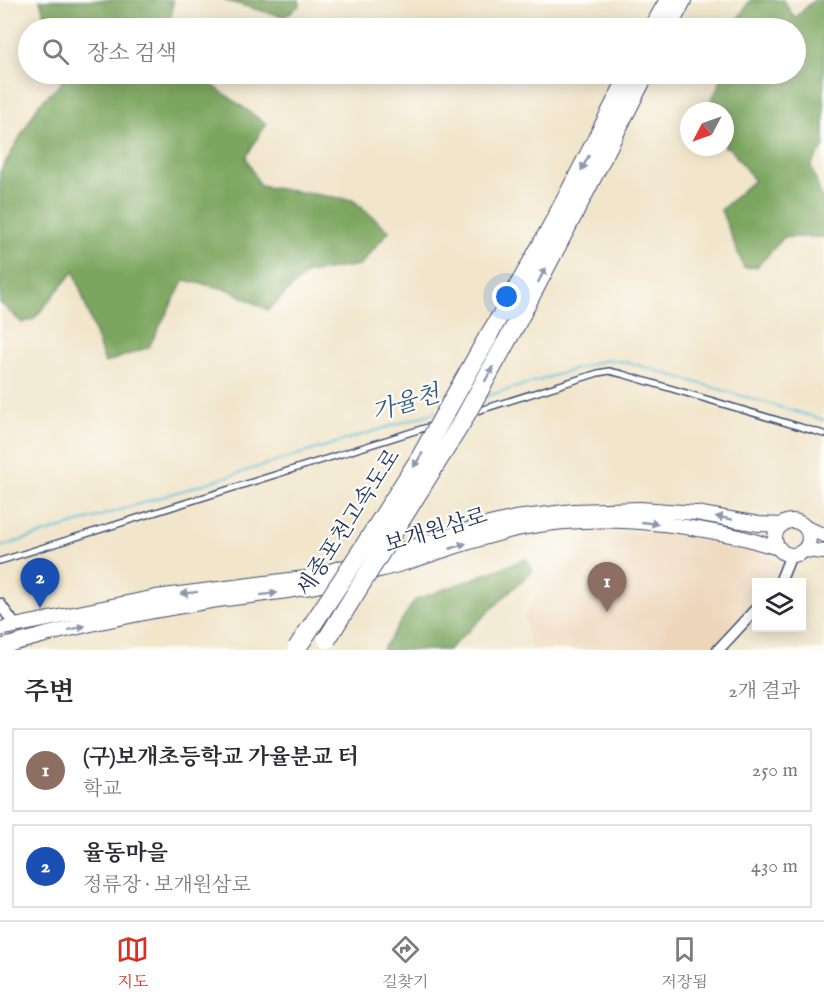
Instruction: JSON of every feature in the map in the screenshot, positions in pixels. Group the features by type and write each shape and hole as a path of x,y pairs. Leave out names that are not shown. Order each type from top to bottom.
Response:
{"highway":[{"path":"659,18 669,0"},
{"path":"673,18 682,0"},
{"name":"세종포천고속도로","path":"296,649 420,458 543,243 625,84"},
{"name":"세종포천고속도로","path":"323,645 457,431 515,326 640,84"}],"main road":[{"name":"보개원삼로","path":"0,629 156,597 305,578 515,518 573,511 640,509 696,513 759,524 782,525"},
{"name":"보개원삼로","path":"0,647 145,613 313,588 405,563 476,540 521,528 549,524 576,521 643,522 736,536 792,551 824,552"},
{"path":"807,528 809,539 792,551 777,544 776,533 782,525 792,521 824,535"}],"street":[{"path":"782,578 792,551"},
{"path":"0,604 15,625"},
{"path":"718,650 752,613"}],"lane":[{"path":"462,416 609,371 824,434"},
{"path":"0,561 451,420"}],"shaded area":[{"path":"590,533 657,533 739,543 776,561 781,566 773,578 752,578 752,607 716,650 535,650 529,642 524,618 541,587 583,554"}],"green space":[{"path":"40,0 173,0 171,18 45,18"},
{"path":"223,0 299,0 300,5 284,17"},
{"path":"750,0 783,0 795,18 738,18"},
{"path":"814,0 824,0 824,147 811,165 824,205 824,237 784,237 757,267 744,268 721,210 754,180 734,153 734,102 710,102 720,84 806,84 806,18 795,18"},
{"path":"61,84 211,84 266,124 246,157 260,186 353,200 389,231 360,265 307,273 268,310 230,290 184,280 149,347 105,363 74,271 34,319 22,323 0,303 0,172 39,104"},
{"path":"526,559 533,570 448,650 382,650 415,600"}],"waterway":[{"name":"가율천","path":"484,397 605,360 627,362 824,420"},
{"name":"가율천","path":"0,547 436,412"}],"place":[{"name":"율동마을","path":"40,608"},
{"name":"(구)보개초등학교 가율분교 터","path":"607,612"}]}
